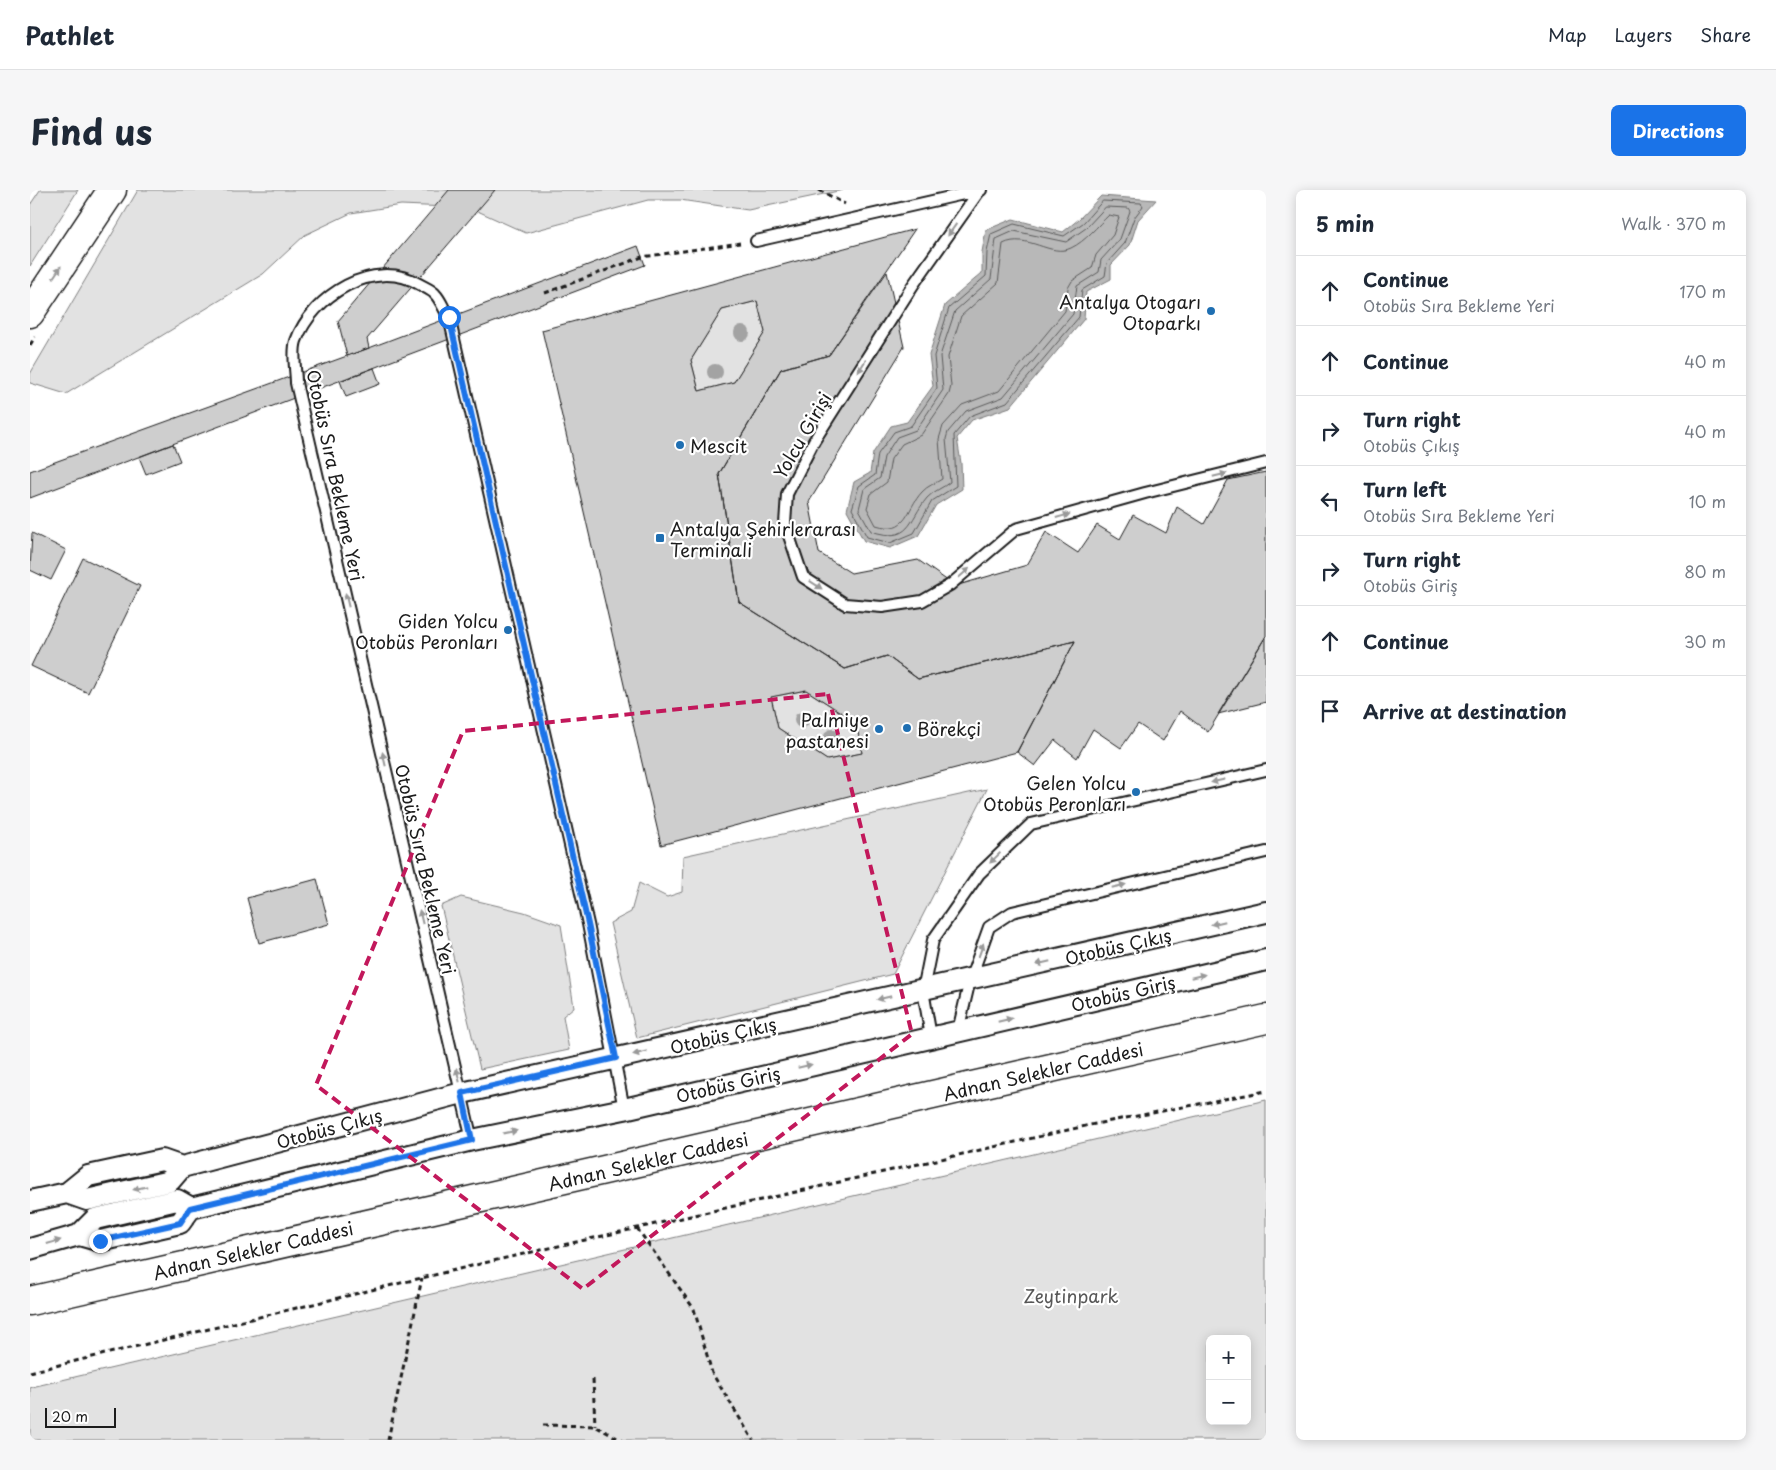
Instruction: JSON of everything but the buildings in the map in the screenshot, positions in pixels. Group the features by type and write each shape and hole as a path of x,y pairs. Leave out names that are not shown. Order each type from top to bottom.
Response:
{"main road":[{"path":"30,312 112,190"},
{"name":"Adnan Selekler Caddesi","path":"30,1301 1266,1019"}],"street":[{"name":"Otobüs Çıkış","path":"30,1201 66,1193 88,1176 162,1160 182,1167 462,1093 1266,912"},
{"name":"Otobüs Giriş","path":"30,1249 79,1235 100,1241 180,1223 190,1208 472,1140 624,1109 1266,960"}],"lane":[{"path":"756,241 980,190"},
{"name":"Yolcu Girişi","path":"980,190 913,284 814,441 787,494 785,524 803,577 845,604 882,607 922,601 950,585 1016,529 1145,493 1266,463"},
{"name":"Otobüs Sıra Bekleme Yeri","path":"472,1140 296,383 295,343 306,320 328,297 352,284 380,274 409,278 435,293 449,317 584,911 616,1058 624,1109"},
{"path":"931,1037 923,990 933,940 978,874 1031,824 1266,770"},
{"path":"958,1031 970,980 989,927 1012,912 1266,852"}],"path":[{"path":"545,293 642,257 756,241"},
{"path":"30,1372 422,1278 1090,1125 1266,1091"},
{"path":"637,1228 694,1309 712,1372 753,1440"},
{"path":"388,1440 422,1278"},
{"path":"593,1379 595,1426"},
{"path":"543,1425 595,1426 621,1440"}],"highlighted area":[{"path":"828,694 912,1034 583,1289 316,1085 463,731"}],"green space":[{"path":"40,190 78,190 30,266 30,205"},
{"path":"138,190 843,190 748,210 680,200 648,200 526,233 471,208 401,205 351,213 305,235 263,274 66,394 30,383 30,374"},
{"path":"757,301 765,332 734,382 699,391 691,360 722,310"},
{"path":"806,690 856,722 862,753 827,760 778,728 771,697"},
{"path":"987,789 893,974 637,1038 610,923 631,912 639,883 667,897 682,892 683,856"},
{"path":"461,897 524,912 561,925 574,1007 563,1016 569,1050 480,1069 441,906"},
{"name":"Zeytinpark","path":"1266,1100 1266,1440 30,1440 30,1388"}],"water":[{"path":"1101,196 1156,200 1138,220 1130,245 1111,265 1111,279 1086,292 1084,319 1010,407 972,420 957,438 961,463 962,489 936,505 918,536 890,548 864,541 847,510 854,482 870,473 873,453 891,426 907,422 933,386 929,355 945,305 982,273 982,252 986,230 1013,219 1063,232 1079,219"}],"place":[{"name":"Antalya Otogarı Otoparkı","path":"1211,311"},
{"name":"Mescit","path":"680,445"},
{"name":"Antalya Şehirlerarası Terminali","path":"660,538"},
{"name":"Giden Yolcu Otobüs Peronları","path":"508,630"},
{"name":"Börekçi","path":"907,728"},
{"name":"Palmiye pastanesi","path":"879,729"},
{"name":"Gelen Yolcu Otobüs Peronları","path":"1136,792"}],"route":[{"path":"100,1241 180,1223 190,1208 472,1140 462,1093 616,1058 588,924 449,317"}]}
